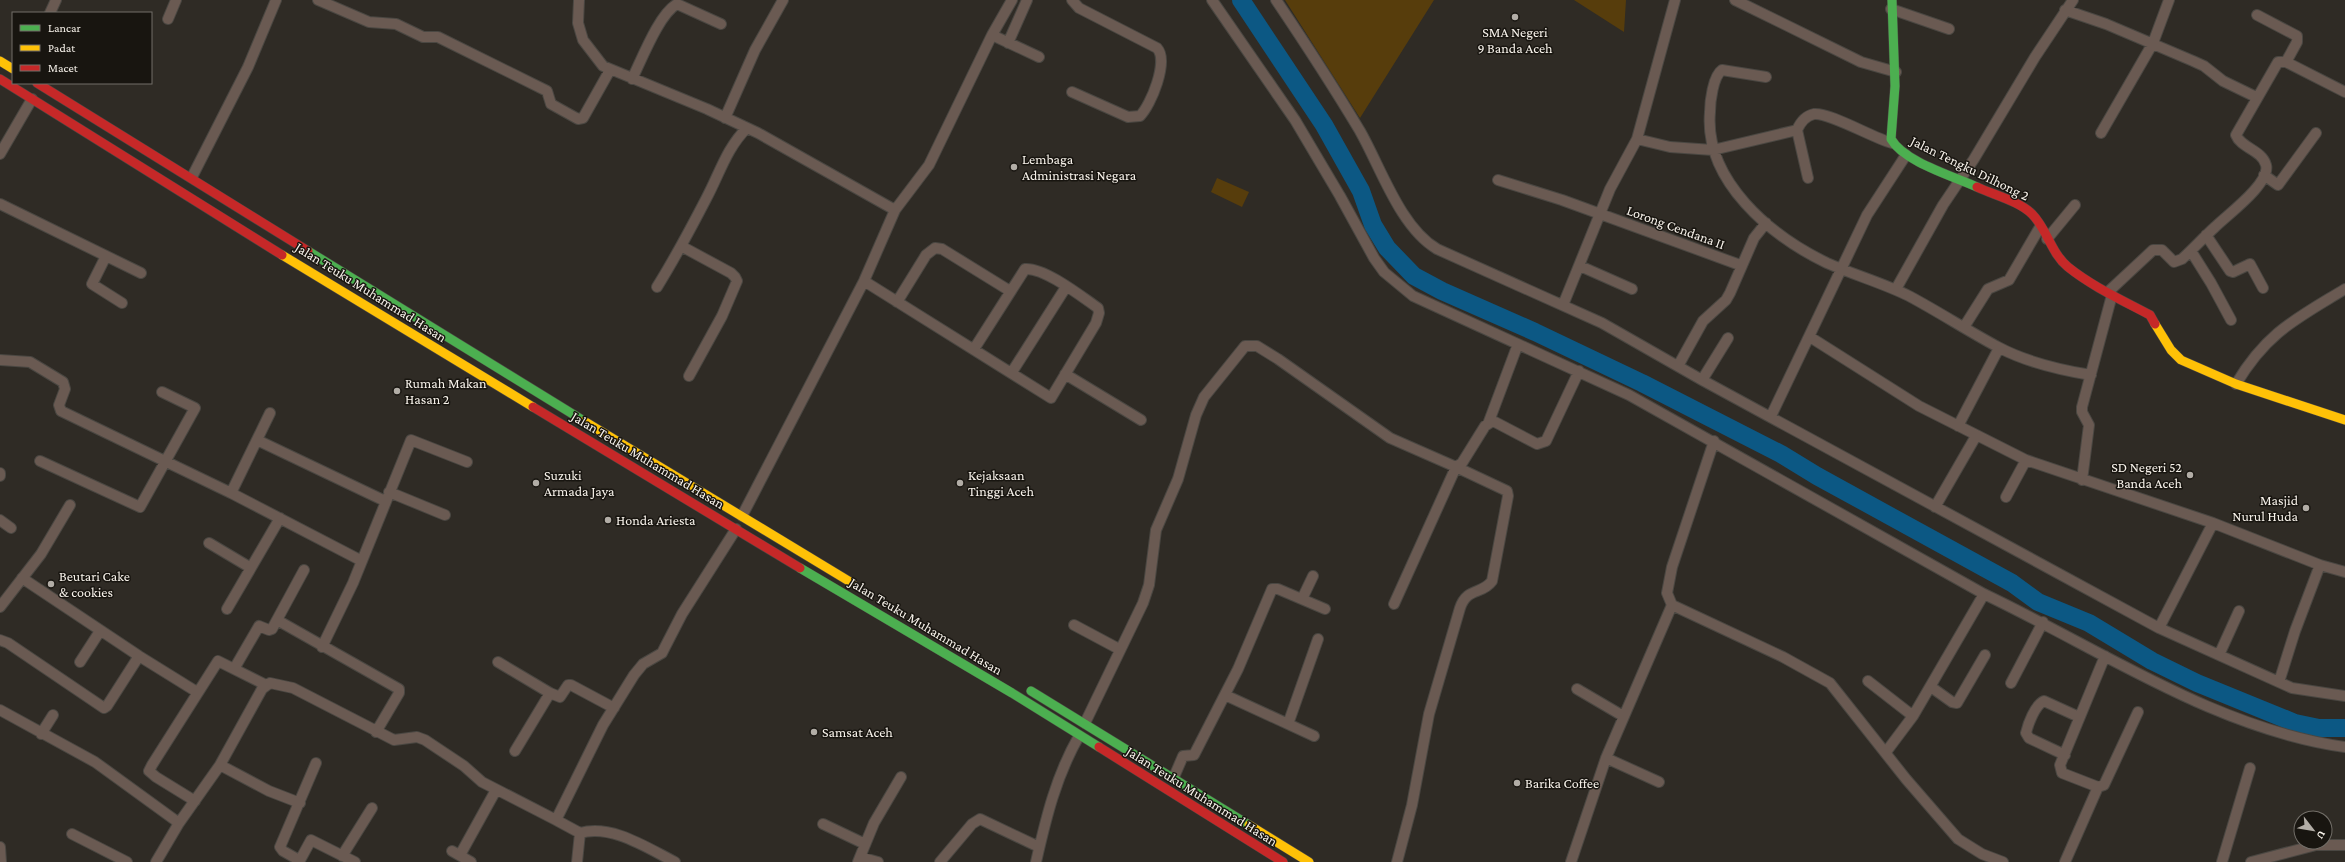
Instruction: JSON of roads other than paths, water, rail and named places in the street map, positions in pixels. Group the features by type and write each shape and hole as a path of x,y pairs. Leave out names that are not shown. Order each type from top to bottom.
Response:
{"main road":[{"name":"Jalan Tengku Dilhong 2","path":"1892,4 1896,72 1890,134 1892,143 1906,155 2026,209 2040,227 2053,250 2067,266 2110,293 2150,314 2171,350 2181,360 2236,384 2343,416"},
{"path":"0,61 12,68"},
{"name":"Jalan Teuku Muhammad Hasan","path":"0,79 373,311 688,501 1012,693 1078,736 1283,862"},
{"name":"Jalan Teuku Muhammad Hasan","path":"39,84 131,139 383,298 864,590"},
{"path":"373,311 383,298"},
{"path":"688,501 695,488"},
{"name":"Jalan Teuku Muhammad Hasan","path":"1012,693 1021,685 1174,777 1309,862"}],"street":[{"path":"50,12 56,0"},
{"path":"168,19 176,0"},
{"path":"192,178 248,66 276,0"},
{"path":"318,0 369,22 396,24 422,37 438,37 546,91 551,104 580,119 583,118 610,70"},
{"path":"579,0 578,23 583,40 592,55 603,66 747,128 895,210"},
{"path":"725,118 755,50 783,0"},
{"path":"742,516 864,281 895,210 929,165 992,35 1012,0"},
{"path":"1008,43 1027,0"},
{"path":"1072,0 1079,8 1157,48 1162,58 1162,66 1148,104 1140,116 1128,117 1072,92"},
{"path":"1212,0 1295,120 1384,272 1413,296 1629,395 1714,441 1984,594 2043,622 2171,690 2264,727 2302,740 2345,747"},
{"path":"1276,0 1360,131 1407,222 1415,233 1436,249 1602,323 1702,380 1771,416 2159,628 2292,688 2345,696"},
{"path":"1563,305 1620,167 1637,139 1675,0"},
{"path":"1735,0 1861,62 1896,72"},
{"path":"2101,133 2153,43 2169,0"},
{"path":"1896,289 1942,205 1960,180 2069,3 2204,66 2217,77 2256,97"},
{"path":"632,78 665,15 677,4 721,24"},
{"path":"1892,4 1949,29"},
{"path":"2257,15 2298,37 2286,62"},
{"path":"992,35 1038,57"},
{"path":"2082,480 2089,425 2082,412 2082,407 2110,293 2153,250 2162,250 2174,262 2182,259 2206,235 2240,205 2264,175 2266,164 2239,140 2236,135 2256,97 2277,63 2281,61 2286,62 2345,92"},
{"path":"1766,77 1722,70 1718,74 1708,126 1713,150 1719,166 1731,186 1753,212 1813,256 1896,289 1999,348 2046,365 2090,375"},
{"path":"0,154 32,99"},
{"path":"1637,139 1670,147 1713,150 1797,130 1804,119 1814,114 1820,115 1877,139 1892,143"},
{"path":"657,287 706,199 723,162 740,135 747,128"},
{"path":"1797,130 1808,178"},
{"path":"2264,175 2278,185 2316,133"},
{"path":"1771,416 1810,337 1840,268 1867,215 1906,155"},
{"name":"Lorong Cendana II","path":"1498,180 1558,198 1740,265"},
{"path":"0,204 141,273"},
{"path":"2047,239 2075,205"},
{"path":"1678,366 1703,321 1726,300 1740,265 1754,238 1766,223"},
{"path":"1964,327 1988,289 2009,280 2040,227"},
{"path":"2206,235 2230,271 2233,272 2250,264 2263,288"},
{"path":"680,246 736,276 737,281 722,316 689,376"},
{"path":"898,302 926,255 935,248 942,249 1010,291"},
{"path":"2191,251 2211,283 2231,320"},
{"path":"106,256 92,284 122,303"},
{"path":"1580,266 1632,289"},
{"path":"864,281 974,349 1012,372 1051,398 1096,323 1099,313 1098,308 1066,287 1030,269 1022,272 974,349"},
{"path":"1012,372 1066,287"},
{"path":"2236,384 2248,363 2273,336 2290,322 2345,289"},
{"path":"1810,337 1920,406 1976,436 2026,460 2213,523 2320,565 2345,572"},
{"path":"1702,380 1728,338"},
{"path":"1394,604 1456,467 1462,463 1488,424 1518,344"},
{"path":"1085,723 1119,649 1143,603 1148,585 1156,530 1178,480 1196,415 1204,396 1245,346 1257,346 1278,359 1390,438 1505,489 1508,496 1492,581 1484,588 1468,594 1460,608 1429,714 1412,805 1397,862"},
{"path":"1958,426 1999,348"},
{"path":"0,360 30,362 63,382 65,389 59,405 60,411 231,493 362,561"},
{"path":"1488,424 1495,422 1536,444 1541,444 1546,440 1579,371"},
{"path":"1066,374 1141,420"},
{"path":"40,461 140,507 195,408 162,392"},
{"path":"231,493 270,413"},
{"path":"1935,506 1976,436"},
{"path":"322,647 362,561 412,439 467,462"},
{"path":"257,440 387,497 445,515"},
{"path":"1714,441 1667,585 1667,593 1672,605 1783,657 1830,683 1854,716 1958,839 1982,854 2003,862"},
{"path":"2006,497 2026,460"},
{"path":"0,607 40,554 70,505"},
{"path":"227,609 280,518"},
{"path":"0,520 11,528"},
{"path":"2159,628 2213,523"},
{"path":"556,820 580,768 634,675 643,664 662,653 686,607 736,529"},
{"path":"209,543 251,568"},
{"path":"2279,682 2295,632 2320,565"},
{"path":"234,669 259,626 270,631 304,570"},
{"path":"1302,599 1313,576"},
{"path":"22,578 76,616 197,692"},
{"path":"1174,777 1183,756 1195,753 1225,695 1272,589 1278,589 1325,609"},
{"path":"1886,752 1913,716 1931,687 1984,594"},
{"path":"1571,862 1606,758 1672,605"},
{"path":"2219,655 2239,611"},
{"path":"277,620 322,647 399,689 399,694 376,732"},
{"path":"2011,683 2043,622"},
{"path":"1074,625 1119,649"},
{"path":"80,662 100,630"},
{"path":"1288,724 1318,639"},
{"path":"0,640 8,643 104,708 107,706 139,656"},
{"path":"1931,687 1952,702 1957,703 1985,655"},
{"path":"2098,787 2062,773 2060,765 2105,656"},
{"path":"195,801 156,777 149,771 197,692 218,661 266,685 275,683 293,688 394,740 417,737 425,740 496,790 556,820 580,834"},
{"path":"498,662 550,693 560,697 568,685 572,685 614,708"},
{"path":"1868,681 1913,716"},
{"path":"156,862 179,823 220,765 266,685"},
{"path":"1577,689 1623,716"},
{"path":"515,751 550,693"},
{"path":"1225,695 1314,736"},
{"path":"2065,755 2029,738 2026,733 2027,727 2040,703 2044,701 2079,717"},
{"path":"0,710 41,734 95,762 179,823"},
{"path":"2065,862 2098,787 2105,783 2138,712"},
{"path":"41,734 53,715"},
{"path":"1036,862 1049,801 1069,753 1078,736"},
{"path":"1606,758 1659,782"},
{"path":"316,762 300,803 280,846 284,851 299,861 311,840 355,862"},
{"path":"220,765 269,791 300,803"},
{"path":"2222,862 2250,768"},
{"path":"878,862 859,860 865,844 901,776"},
{"path":"471,862 456,853 496,790"},
{"path":"342,856 372,808"},
{"path":"940,862 972,824 980,819 1039,847"},
{"path":"823,824 865,844"},
{"path":"580,834 588,831 611,834 631,840 675,862"},
{"path":"72,834 127,862"},
{"path":"576,862 580,834"},
{"path":"2251,862 2316,845 2345,845"},
{"path":"0,848 1,862"}],"waterway":[{"path":"1241,0 1324,125 1361,191 1373,225 1387,248 1414,276 1442,291 1535,332 1642,383 1781,454 1817,476 2012,583 2038,602 2089,623 2152,661 2197,683 2295,723 2319,728 2345,728"}],"place":[{"name":"SMA Negeri 9 Banda Aceh","path":"1515,17"},
{"name":"Lembaga Administrasi Negara","path":"1014,167"},
{"name":"Rumah Makan Hasan 2","path":"397,391"},
{"name":"SD Negeri 52 Banda Aceh","path":"2190,475"},
{"name":"Suzuki Armada Jaya","path":"536,483"},
{"name":"Kejaksaan Tinggi Aceh","path":"960,483"},
{"name":"Masjid Nurul Huda","path":"2306,508"},
{"name":"Honda Ariesta","path":"608,520"},
{"name":"Beutari Cake & cookies","path":"51,584"},
{"name":"Samsat Aceh","path":"814,732"},
{"name":"Barika Coffee","path":"1517,783"}]}
